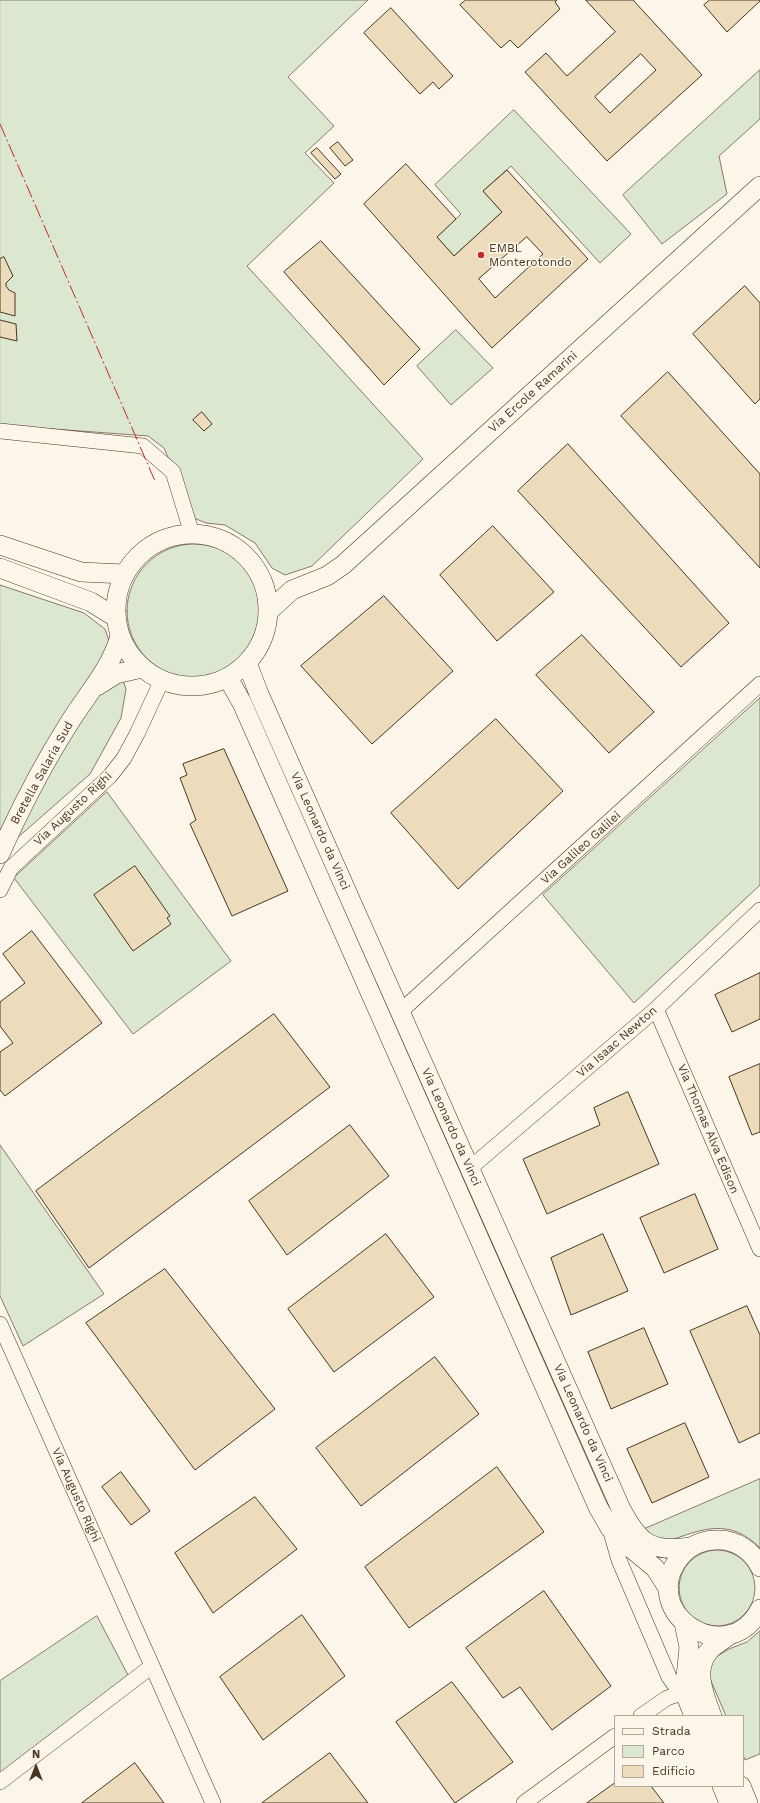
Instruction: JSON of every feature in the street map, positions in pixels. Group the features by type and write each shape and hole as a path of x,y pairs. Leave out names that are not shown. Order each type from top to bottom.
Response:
{"main road":[{"name":"Via Ercole Ramarini","path":"268,612 286,594 299,586 327,576 343,565 760,186"},
{"path":"192,534 212,537 231,545 247,558 259,574 266,593 268,612 266,631 258,648 247,664 228,678 205,686 181,686 162,680 142,668 129,654 120,636 115,617 117,595 124,574 136,558 152,545 171,537 192,534"},
{"path":"0,544 81,572 124,574"},
{"path":"0,568 91,602 115,617"},
{"name":"Via Ercole Ramarini","path":"259,574 281,584 299,586"},
{"name":"Bretella Salaria Sud","path":"0,854 26,798 64,730 108,666 120,636"},
{"name":"Via Leonardo da Vinci","path":"247,664 259,694 401,1011 469,1169 621,1509 640,1540 650,1546 665,1549 691,1547"},
{"name":"Bretella Salaria Sud","path":"89,694 101,683 116,674 142,668"},
{"name":"Via Leonardo da Vinci","path":"228,678 236,690 245,710 598,1507 610,1528 621,1540 656,1568 668,1590 673,1608 684,1623"},
{"path":"668,1590 669,1580 676,1561 691,1547 709,1541 728,1541 746,1550 760,1565"},
{"path":"712,1715 701,1680 702,1663 711,1649 750,1622 760,1609"},
{"path":"684,1623 688,1647 685,1689 694,1715"},
{"path":"684,1623 692,1629 711,1636 732,1634"},
{"path":"722,1787 729,1803"},
{"path":"741,1787 748,1803"}],"street":[{"path":"0,431 142,446 173,472 192,534"},
{"name":"Via Augusto Righi","path":"0,890 5,877 14,864 110,776 124,758 162,680"},
{"name":"Via Galileo Galilei","path":"401,1011 760,684"},
{"name":"Via Isaac Newton","path":"469,1169 656,1009 760,910"},
{"name":"Via Thomas Alva Edison","path":"656,1009 760,1249"},
{"name":"Via Augusto Righi","path":"0,1324 213,1803"},
{"name":"Via Leonardo da Vinci","path":"610,1528 619,1560 669,1677 674,1684 685,1689"},
{"path":"0,1782 152,1666"},
{"path":"643,1715 667,1698 685,1689"},
{"path":"524,1803 614,1737"}],"green space":[{"path":"0,0 368,0 288,77 334,126 305,153 334,183 247,266 423,459 312,566 285,575 272,568 255,543 225,525 206,523 191,517 180,485 164,448 148,436 0,425"},
{"path":"760,70 760,119 719,156 727,194 662,244 623,195"},
{"path":"514,110 631,234 600,263 511,166 483,191 502,212 454,256 437,237 461,214 435,185"},
{"path":"456,330 493,368 451,405 417,366"},
{"path":"194,544 207,545 220,549 231,555 246,569 256,585 260,598 260,624 256,637 250,648 236,663 220,673 207,677 194,678 181,677 168,673 157,667 142,653 132,637 128,624 127,611 128,598 132,585 138,574 152,559 168,549 181,545"},
{"path":"0,585 84,613 105,629 126,689 121,718 90,774 0,853"},
{"path":"760,698 760,885 634,1003 543,895"},
{"path":"107,792 231,961 133,1034 14,878"},
{"path":"0,1145 104,1294 23,1346 0,1296"},
{"path":"760,1479 760,1548 749,1538 737,1532 726,1529 715,1528 703,1530 666,1542 642,1530"},
{"path":"710,1550 724,1550 738,1556 749,1567 755,1581 755,1595 752,1603 744,1615 738,1620 724,1626 710,1626 696,1620 685,1609 679,1595 679,1581 685,1567 696,1556"},
{"path":"97,1616 128,1675 0,1773 0,1681"},
{"path":"760,1631 760,1754 745,1760 744,1715 726,1715 708,1674 714,1658 729,1649 747,1642"}],"building":[{"path":"466,0 557,0 555,2 560,9 518,48 510,40 501,48 460,5"},
{"path":"586,0 633,0 702,75 607,161 525,72 546,53 567,76 615,32","holes":["641,54 656,70 610,113 595,97"]},
{"path":"710,0 760,1 727,32 704,5"},
{"path":"391,8 453,76 439,89 433,82 420,94 364,33"},
{"path":"338,142 353,160 345,166 330,148"},
{"path":"317,148 341,174 335,179 311,153"},
{"name":"EMBL Monterotondo","path":"406,164 456,219 437,237 454,256 502,212 483,191 507,170 588,259 492,348 364,204","holes":["527,237 543,254 495,298 479,279"]},
{"path":"321,241 420,349 384,385 284,272"},
{"path":"4,257 13,276 6,283 6,286 9,290 15,293 15,316 0,312 0,259"},
{"path":"745,286 760,303 760,399 755,404 693,334"},
{"path":"0,320 16,324 17,341 0,337"},
{"path":"668,372 760,474 760,568 621,416"},
{"path":"202,412 212,424 204,431 193,420"},
{"path":"568,444 729,623 681,667 518,491"},
{"path":"493,526 554,592 497,641 440,575"},
{"path":"384,596 453,671 372,744 301,666"},
{"path":"582,635 654,712 609,753 536,675"},
{"path":"496,719 563,791 458,889 391,813"},
{"path":"224,749 288,891 232,916 190,824 196,820 180,778 187,775 183,764"},
{"path":"135,866 170,916 167,918 171,924 133,951 94,895"},
{"path":"32,931 102,1023 5,1096 0,1090 0,1052 13,1043 0,1026 0,1002 25,983 3,954"},
{"path":"760,973 760,1019 732,1032 715,995"},
{"path":"274,1014 330,1087 89,1268 36,1191"},
{"path":"760,1064 760,1132 752,1135 729,1077"},
{"path":"628,1092 659,1164 547,1214 523,1159 600,1125 594,1108"},
{"path":"350,1125 389,1176 287,1255 249,1201"},
{"path":"695,1194 718,1249 664,1273 640,1218"},
{"path":"386,1234 434,1297 334,1372 288,1309"},
{"path":"603,1234 628,1291 571,1315 551,1258"},
{"path":"165,1269 275,1409 195,1470 86,1323"},
{"path":"747,1306 760,1335 760,1433 739,1443 690,1331"},
{"path":"644,1328 668,1384 611,1409 588,1352"},
{"path":"435,1357 479,1414 361,1506 316,1448"},
{"path":"685,1423 709,1477 652,1503 627,1449"},
{"path":"497,1467 544,1532 409,1628 365,1567"},
{"path":"121,1472 150,1511 131,1525 102,1487"},
{"path":"255,1497 297,1549 213,1613 175,1553"},
{"path":"544,1591 611,1686 552,1730 520,1687 503,1698 466,1648"},
{"path":"302,1615 345,1676 263,1740 220,1677"},
{"path":"452,1682 513,1762 455,1803 396,1722"},
{"path":"330,1753 368,1803 262,1803"},
{"path":"135,1763 164,1803 82,1803"},
{"path":"614,1784 614,1787 652,1787 664,1803 587,1803"}],"power":[{"path":"0,124 155,481"}],"place":[{"name":"EMBL Monterotondo","path":"481,255"}]}
